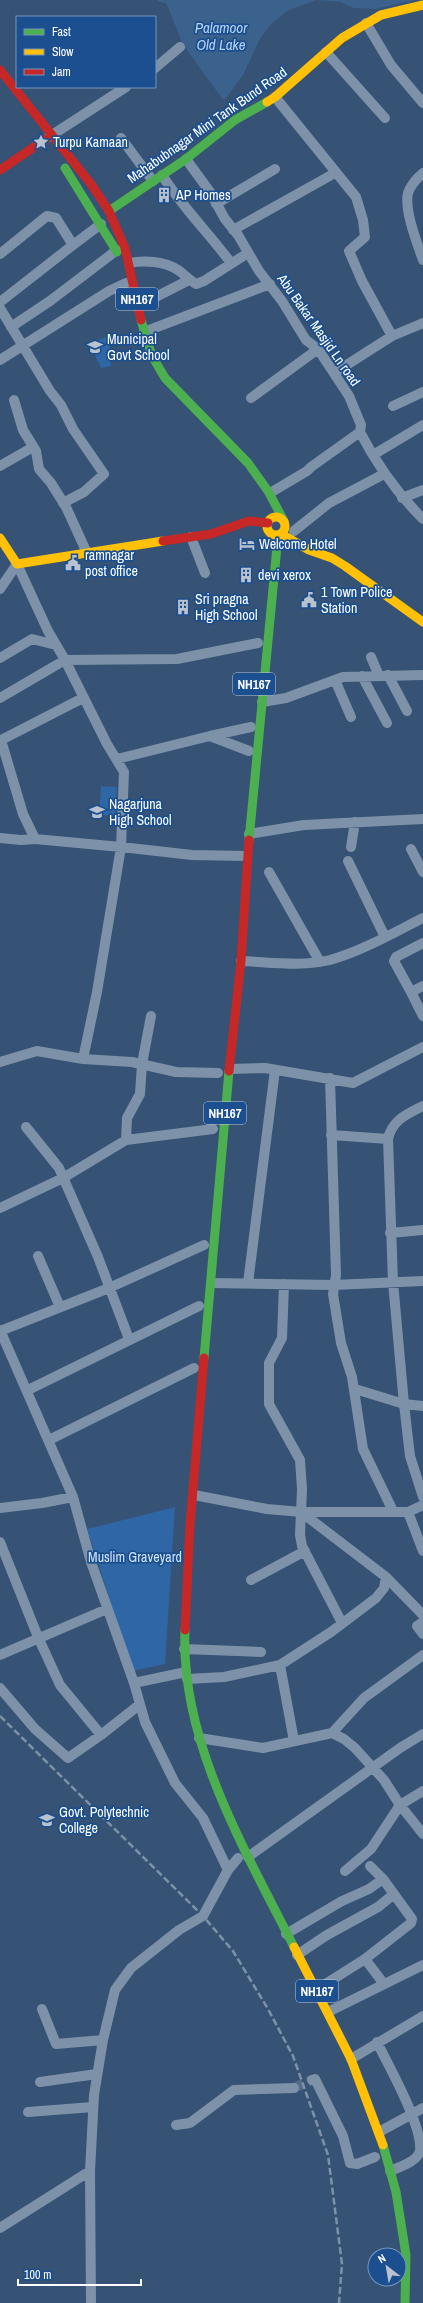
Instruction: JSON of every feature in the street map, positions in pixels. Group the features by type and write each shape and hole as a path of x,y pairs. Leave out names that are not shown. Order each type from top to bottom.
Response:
{"main road":[{"name":"Mahabubnagar Mini Tank Bund Road","path":"99,221 109,211 186,159 235,120 275,97 342,38 381,15 423,4"},
{"name":"NH167","path":"0,70 49,137 117,250 145,364 155,380 228,452 254,486 268,515 267,530 282,530"},
{"name":"NH167","path":"0,82 49,137 109,211 120,234 129,263 144,332 151,355 162,374 219,431 270,493 282,530 262,702 250,834 240,855 241,961 230,1069 185,1604 182,1677"},
{"path":"0,170 49,137"},
{"path":"0,538 17,564 211,534 268,515 279,518 282,530 309,550 332,558"},
{"name":"NH167","path":"242,806 249,751 258,643 282,530"},
{"path":"282,530 309,538 332,558 423,622"},
{"name":"NH167","path":"199,1302 177,1599 182,1677 193,1740 216,1787 240,1858 286,1934 328,2012 351,2060 379,2132 400,2215 406,2255 405,2303"},
{"path":"183,1712 186,1724"},
{"path":"372,2147 376,2161"},
{"path":"395,2297 396,2287"}],"street":[{"path":"366,23 391,65 423,103"},
{"path":"156,67 180,47"},
{"path":"326,52 385,118"},
{"path":"49,137 124,88"},
{"path":"275,97 359,203 365,237 349,251 362,281 392,336"},
{"path":"121,138 173,192 214,239 231,263"},
{"name":"Abu Bakar Masjid Ln road","path":"186,159 210,192 216,204 306,340 318,349 334,373 357,410 361,425 360,432 384,474 402,498 423,519"},
{"path":"216,204 275,169"},
{"path":"233,230 335,173"},
{"path":"423,173 414,181 408,193 408,209 420,242 423,260"},
{"path":"0,254 47,216 56,218 73,245"},
{"path":"0,302 73,245 99,221"},
{"path":"11,327 50,301 117,250"},
{"path":"129,263 140,261 166,265 178,270 196,284 204,281 248,253"},
{"path":"137,301 146,302 189,280"},
{"path":"0,360 126,283"},
{"path":"144,332 270,284"},
{"path":"0,308 50,391 61,405 73,429 104,474 84,492 63,503"},
{"path":"334,373 392,336 423,323"},
{"path":"251,398 318,349"},
{"path":"393,406 423,392"},
{"path":"14,400 23,430 33,447 39,469 51,483 63,503 87,553"},
{"path":"373,455 423,425"},
{"path":"270,493 307,471 311,466 360,432"},
{"path":"0,466 33,447"},
{"path":"282,530 384,474"},
{"path":"402,498 423,490"},
{"path":"191,537 205,573"},
{"path":"0,590 17,564"},
{"path":"17,564 56,645 66,660 83,698 124,772 121,847 97,992 82,1059"},
{"path":"0,658 32,639 56,645"},
{"path":"0,698 66,660 177,659 258,643"},
{"path":"371,657 407,712"},
{"path":"362,676 387,723"},
{"path":"262,702 286,698 343,677 422,677"},
{"path":"335,680 351,717"},
{"path":"35,839 23,814 2,740 83,698"},
{"path":"117,759 251,727"},
{"path":"210,736 249,751"},
{"path":"250,834 304,825 423,819"},
{"path":"350,847 355,822"},
{"path":"0,838 22,840 35,839 192,855 240,855"},
{"path":"411,849 423,872"},
{"path":"348,861 384,937"},
{"path":"269,872 320,962"},
{"path":"241,961 320,962 352,952 423,918"},
{"path":"423,943 396,957 394,961 423,1016"},
{"path":"411,992 423,986"},
{"path":"126,1140 127,1118 140,1094 142,1064 151,1016"},
{"path":"230,1069 249,1067 330,1078 353,1083 423,1047"},
{"path":"0,1062 37,1051 82,1059 142,1064 176,1072 218,1073"},
{"path":"248,1283 275,1070"},
{"path":"330,1078 336,1275 333,1294 340,1343 355,1389 363,1449 393,1511"},
{"path":"423,1106 403,1116 390,1127 388,1138 390,1233 404,1404 410,1456 423,1496"},
{"path":"26,1127 59,1168 110,1288 129,1339"},
{"path":"0,1208 63,1178 126,1140 213,1130"},
{"path":"331,1135 388,1138"},
{"path":"390,1233 423,1230"},
{"path":"204,1245 110,1288 0,1331 28,1390 73,1497 91,1562 134,1683 145,1722 175,1783 204,1818 228,1870"},
{"path":"38,1256 60,1307"},
{"path":"212,1283 334,1285 423,1281"},
{"path":"284,1284 282,1338 270,1363 269,1404 300,1460 302,1489 300,1535 304,1551 342,1624"},
{"path":"28,1390 199,1302"},
{"path":"49,1440 194,1368"},
{"path":"355,1389 404,1404 423,1406"},
{"path":"194,1495 266,1509 301,1512 408,1512 423,1505"},
{"path":"0,1508 42,1503 73,1497"},
{"path":"301,1512 386,1577 423,1615"},
{"path":"408,1512 423,1551"},
{"path":"0,1542 38,1637 60,1685 101,1735"},
{"path":"251,1580 304,1551"},
{"path":"134,1683 182,1677 224,1677 280,1665 342,1624 376,1598 384,1588 386,1577"},
{"path":"0,1655 38,1637 107,1609"},
{"path":"423,1622 417,1626 423,1634"},
{"path":"184,1649 261,1652"},
{"path":"193,1740 263,1748 332,1733 364,1698 423,1655"},
{"path":"280,1665 294,1741"},
{"path":"0,1688 35,1729 68,1758 101,1735 139,1705"},
{"path":"332,1733 350,1743 392,1791 400,1805 423,1834"},
{"path":"91,2303 90,2171 93,2107 103,2040 114,1990 131,1968 179,1930 204,1916 228,1870 240,1858 373,1769 400,1748 423,1734"},
{"path":"345,1871 370,1849 400,1805 423,1791"},
{"path":"316,1990 365,1959 411,1923 410,1913 383,1879 370,1866"},
{"path":"286,1934 342,1901 369,1889 383,1879"},
{"path":"297,1955 333,1932 378,1907 394,1894"},
{"path":"365,1959 384,1984"},
{"path":"328,2012 384,1984 421,1969"},
{"path":"42,2009 56,2044 103,2040"},
{"path":"351,2060 377,2042 423,2016"},
{"path":"377,2042 413,2113 420,2151 416,2158 390,2171"},
{"path":"40,2082 97,2074"},
{"path":"312,2080 316,2079 343,2136 350,2163 357,2164 376,2161"},
{"path":"176,2125 190,2123 234,2090 294,2088"},
{"path":"28,2112 93,2107"},
{"path":"379,2132 423,2108"},
{"path":"0,2228 90,2171"}],"green space":[{"path":"109,336 111,366 101,368 89,343"},
{"path":"101,786 117,787 115,816 99,815"},
{"name":"Muslim Graveyard","path":"175,1507 165,1664 133,1671 87,1529"}],"water":[{"name":"Palamoor Old Lake","path":"165,0 317,0 289,10 270,25 260,39 243,75 224,101 183,45"},
{"path":"317,0 415,0 375,9 354,8 340,2"}],"waterway":[{"path":"159,0 166,2"}],"tunnel":[{"path":"294,2088 312,2080"}],"railway":[{"path":"0,1716 203,1916 233,1951 268,2009 293,2056 328,2155 342,2264 339,2303"}],"traffic: fast":[{"path":"109,211 186,159 235,120 267,102"},
{"path":"65,168 117,252"},
{"path":"141,320 152,356 165,378 248,463 268,491 284,521"},
{"path":"249,840 278,536"},
{"path":"204,1358 229,1071"},
{"path":"185,1630 186,1672 193,1713 204,1754 219,1794 237,1833 294,1947"},
{"path":"383,2145 396,2192 406,2255 405,2303"}],"traffic: slow":[{"path":"267,102 275,97 342,38 381,15 423,5"},
{"path":"272,517 280,517 285,522 285,526 283,533 280,535 272,535 267,530 267,522 272,517"},
{"path":"281,534 309,550 332,558 345,566 423,622"},
{"path":"0,538 17,564 163,541"},
{"path":"294,1947 351,2059 383,2145"}],"traffic: jam":[{"path":"0,70 91,184 109,211 125,248 141,320"},
{"path":"0,170 46,139"},
{"path":"163,541 211,534 249,521 268,523"},
{"path":"229,1071 241,961 249,840"},
{"path":"185,1630 190,1525 204,1358"}],"place":[{"name":"Turpu Kamaan","path":"41,142"},
{"name":"AP Homes","path":"164,195"},
{"name":"Municipal Govt School","path":"95,347"},
{"name":"Welcome Hotel","path":"247,544"},
{"name":"ramnagar post office","path":"73,563"},
{"name":"devi xerox","path":"246,575"},
{"name":"1 Town Police Station","path":"309,600"},
{"name":"Sri pragna High School","path":"183,607"},
{"name":"Nagarjuna High School","path":"97,812"},
{"name":"Govt. Polytechnic College","path":"47,1820"}]}
